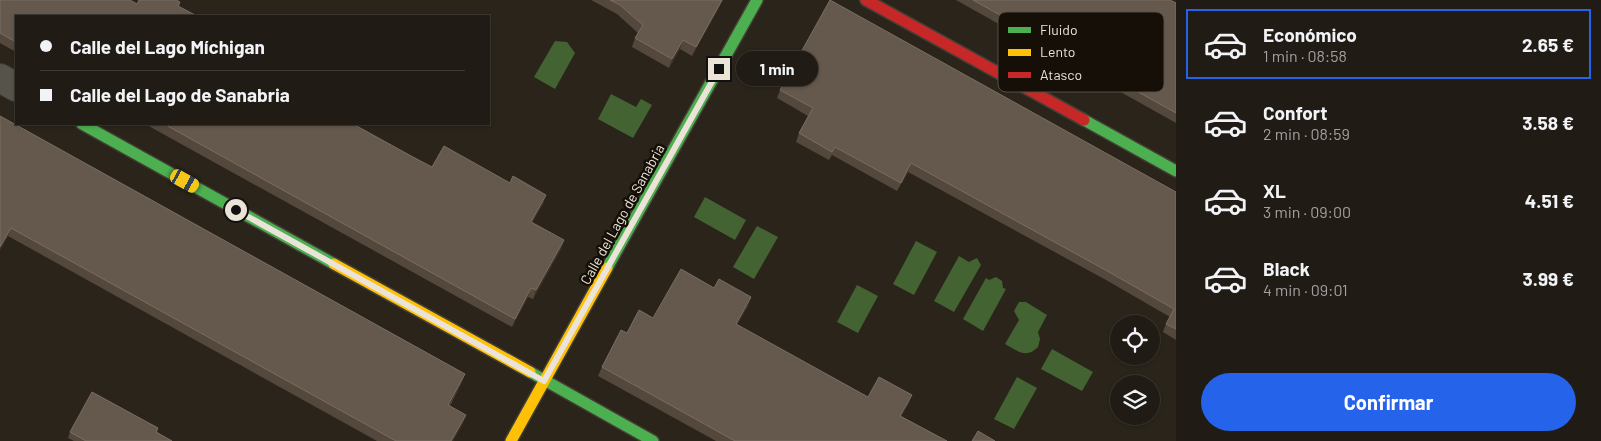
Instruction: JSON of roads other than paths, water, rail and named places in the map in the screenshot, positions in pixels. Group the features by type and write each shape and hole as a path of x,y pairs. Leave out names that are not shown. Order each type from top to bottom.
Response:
{"street":[{"name":"Calle del Lago de Sanabria","path":"510,441 757,0"},
{"path":"866,0 998,73"},
{"path":"0,78 15,86"},
{"path":"1033,92 1176,171"},
{"path":"84,125 653,441"}]}
